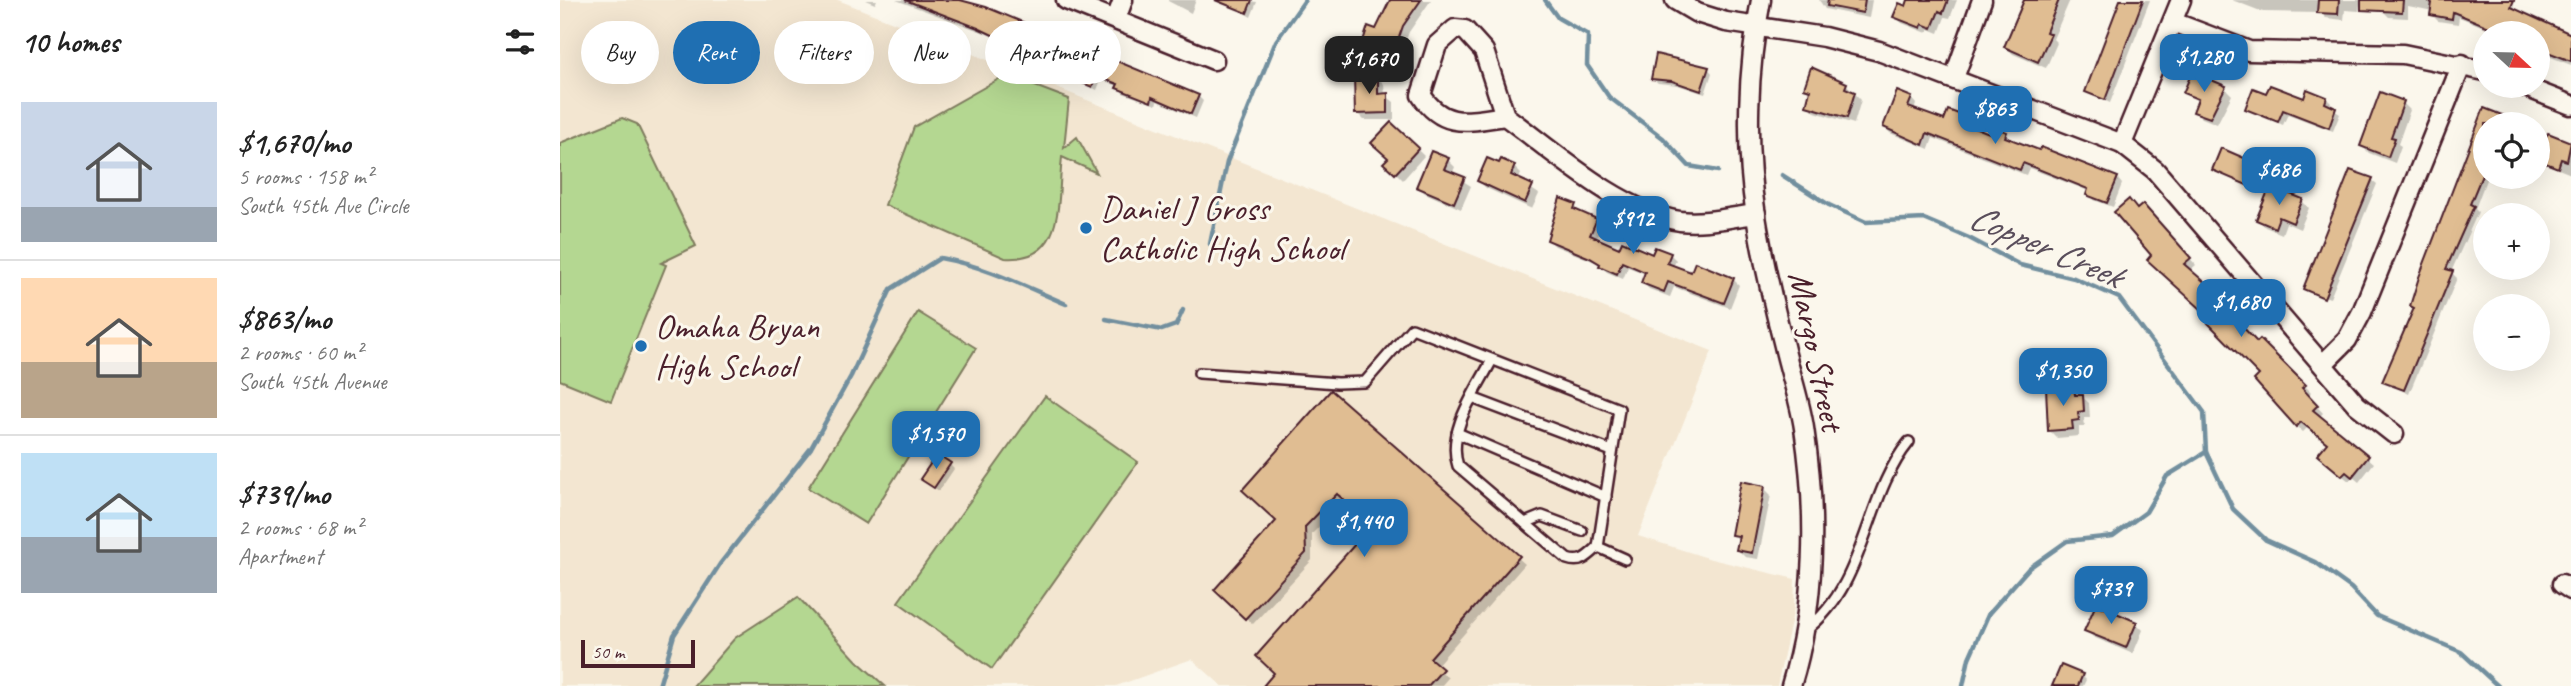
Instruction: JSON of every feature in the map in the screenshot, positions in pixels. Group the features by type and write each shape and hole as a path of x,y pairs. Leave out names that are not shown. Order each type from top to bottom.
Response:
{"street":[{"path":"1066,0 1213,60"},
{"path":"1116,19 1123,0"},
{"path":"1675,0 1697,13 1756,28 1824,37 1857,45 1954,78 2122,144 2155,170 2324,363 2357,405 2394,434"},
{"name":"Margo Street","path":"1761,0 1756,28 1749,131 1756,214 1774,308 1804,426 1811,493 1811,570 1804,631 1791,686"},
{"path":"1954,78 1983,0"},
{"path":"2122,144 2181,0"},
{"path":"2173,22 2249,51 2403,54 2473,67"},
{"path":"1505,116 1447,121 1430,109 1421,95 1437,46 1455,29 1465,30 1484,51 1505,116 1610,191 1656,215 1701,222 1756,214"},
{"path":"2324,363 2347,340 2361,312 2462,64"},
{"path":"2550,97 2571,105"}],"lane":[{"path":"1199,373 1337,383 1365,382 1412,328 1619,409 1598,547 1586,559 1576,562 1567,559 1458,466 1454,454 1457,433 1492,360"},
{"path":"1472,398 1612,451"},
{"path":"1457,433 1606,497"},
{"path":"1804,631 1832,606 1867,536 1894,460 1909,442"},
{"path":"1525,523 1542,516 1582,531"},
{"path":"1598,547 1625,559"}],"shaded area":[{"name":"Daniel J Gross Catholic High School","path":"560,0 838,0 890,21 888,21 888,84 971,84 971,53 985,59 985,84 1047,84 1712,351 1638,536 1711,559 1795,579 1794,608 1777,686 1222,686 1192,659 1116,686 560,686"}],"green space":[{"path":"990,84 1030,84 1069,99 1064,148 1077,137 1097,173 1062,157 1058,209 1049,239 1039,250 1025,257 1005,258 885,205 914,127"},
{"path":"622,118 637,124 696,246 661,263 666,265 611,401 560,380 560,143"},
{"path":"918,312 976,348 866,524 808,488"},
{"path":"1045,396 1138,462 992,669 898,602"},
{"path":"798,597 857,661 885,686 693,686 735,638"}],"building":[{"path":"905,0 960,0 1020,21 985,21 985,31 971,25 971,21 960,21"},
{"path":"1215,0 1252,0 1247,13"},
{"path":"1390,0 1421,0 1403,26 1395,49 1400,51 1394,66 1378,60 1380,55 1366,50 1369,43 1363,41 1368,26 1376,29"},
{"path":"1828,0 1865,0 1863,13 1827,6"},
{"path":"1908,0 1948,0 1943,13 1939,11 1932,28 1922,24 1921,28 1893,17 1899,3 1906,6"},
{"path":"2024,0 2059,0 2046,32 2051,34 2038,62 2004,47"},
{"path":"2120,0 2143,0 2105,100 2085,92"},
{"path":"2318,0 2339,0 2338,14 2317,13"},
{"path":"2361,0 2403,0 2402,12 2361,10"},
{"path":"2426,0 2514,0 2511,7 2542,21 2475,21 2453,12 2452,19 2430,15 2432,3"},
{"path":"2550,25 2571,34 2571,61 2550,53"},
{"path":"1656,54 1709,67 1701,91 1672,81 1651,79"},
{"path":"1121,63 1199,95 1191,114 1152,97 1151,102 1116,88 1121,84"},
{"path":"1811,67 1847,83 1845,88 1855,92 1847,118 1806,106 1810,90 1804,88"},
{"path":"2192,72 2226,86 2210,118 2193,112 2198,99 2183,93"},
{"path":"1354,75 1378,75 1378,94 1388,93 1388,113 1355,114"},
{"path":"2270,85 2304,98 2307,89 2327,97 2325,103 2336,108 2329,128 2283,110 2278,122 2245,109 2253,88 2266,93"},
{"path":"1897,91 1912,97 1908,107 1944,120 1948,110 1967,117 1964,123 1989,133 1992,126 2007,132 2005,137 2039,150 2041,147 2118,177 2107,203 2086,195 2088,189 2023,163 2020,170 1927,133 1923,145 1883,127"},
{"path":"2380,92 2404,101 2391,137 2395,138 2388,157 2360,146"},
{"path":"1391,122 1419,148 1395,174 1383,163 1388,158 1371,143"},
{"path":"2550,134 2571,142 2567,161 2561,159 2558,168 2550,165"},
{"path":"2473,137 2473,189 2476,189 2470,204 2473,208 2446,269 2453,271 2404,390 2382,382 2414,308 2410,306"},
{"path":"2221,148 2258,164 2249,186 2212,170"},
{"path":"1431,151 1449,158 1444,169 1465,177 1454,203 1416,187"},
{"path":"1487,158 1499,163 1501,159 1515,165 1511,175 1533,185 1525,203 1477,181"},
{"path":"2350,170 2373,178 2324,298 2303,289"},
{"path":"2270,186 2303,199 2293,223 2279,217 2275,228 2256,220"},
{"path":"1560,198 1576,204 1574,209 1597,219 1590,235 1619,248 1622,241 1652,254 1655,247 1671,253 1667,263 1691,272 1695,262 1734,278 1724,303 1668,282 1664,292 1641,283 1645,272 1622,262 1617,274 1599,266 1600,264 1590,258 1547,240"},
{"path":"2129,199 2137,209 2143,204 2191,258 2184,264 2232,306 2244,319 2239,323 2257,342 2260,339 2306,385 2302,388 2318,405 2313,410 2369,456 2352,477 2346,472 2342,476 2317,455 2327,443 2301,422 2296,427 2254,380 2259,375 2208,323 2212,319 2147,260 2151,255 2114,212"},
{"path":"2074,386 2075,395 2083,395 2084,411 2078,412 2079,420 2072,421 2073,429 2048,431 2046,388"},
{"path":"1331,390 1520,556 1430,658 1443,669 1428,686 1263,686 1274,673 1256,656 1372,525 1337,494 1305,527 1306,553 1245,619 1214,590 1276,521 1242,490"},
{"path":"937,454 951,463 934,488 920,479"},
{"path":"1741,481 1765,486 1752,553 1736,550 1739,536 1731,535"},
{"path":"2096,604 2137,622 2126,648 2084,631"},
{"path":"2061,665 2083,674 2078,686 2052,686"}],"waterway":[{"path":"1210,244 1227,162 1276,41 1305,0"},
{"name":"Copper Creek","path":"1545,0 1558,18 1588,35 1587,65 1609,97 1663,138 1689,166 1718,171"},
{"name":"Copper Creek","path":"1782,175 1829,205 1866,222 1924,219 1969,238 2020,265 2074,278 2119,298 2204,412 2206,452 2233,509 2266,540 2315,562 2351,588 2377,616 2461,652 2498,686"},
{"path":"659,686 674,635 720,564 811,448 851,376 891,289 940,258 989,271 1066,304"},
{"path":"1106,319 1162,330 1176,325 1183,310"},
{"path":"1963,686 1969,658 1989,613 2029,568 2067,541 2113,536 2146,512 2167,476 2206,452"}],"place":[{"name":"Daniel J Gross Catholic High School","path":"1086,228"},
{"name":"Omaha Bryan High School","path":"641,346"}]}
